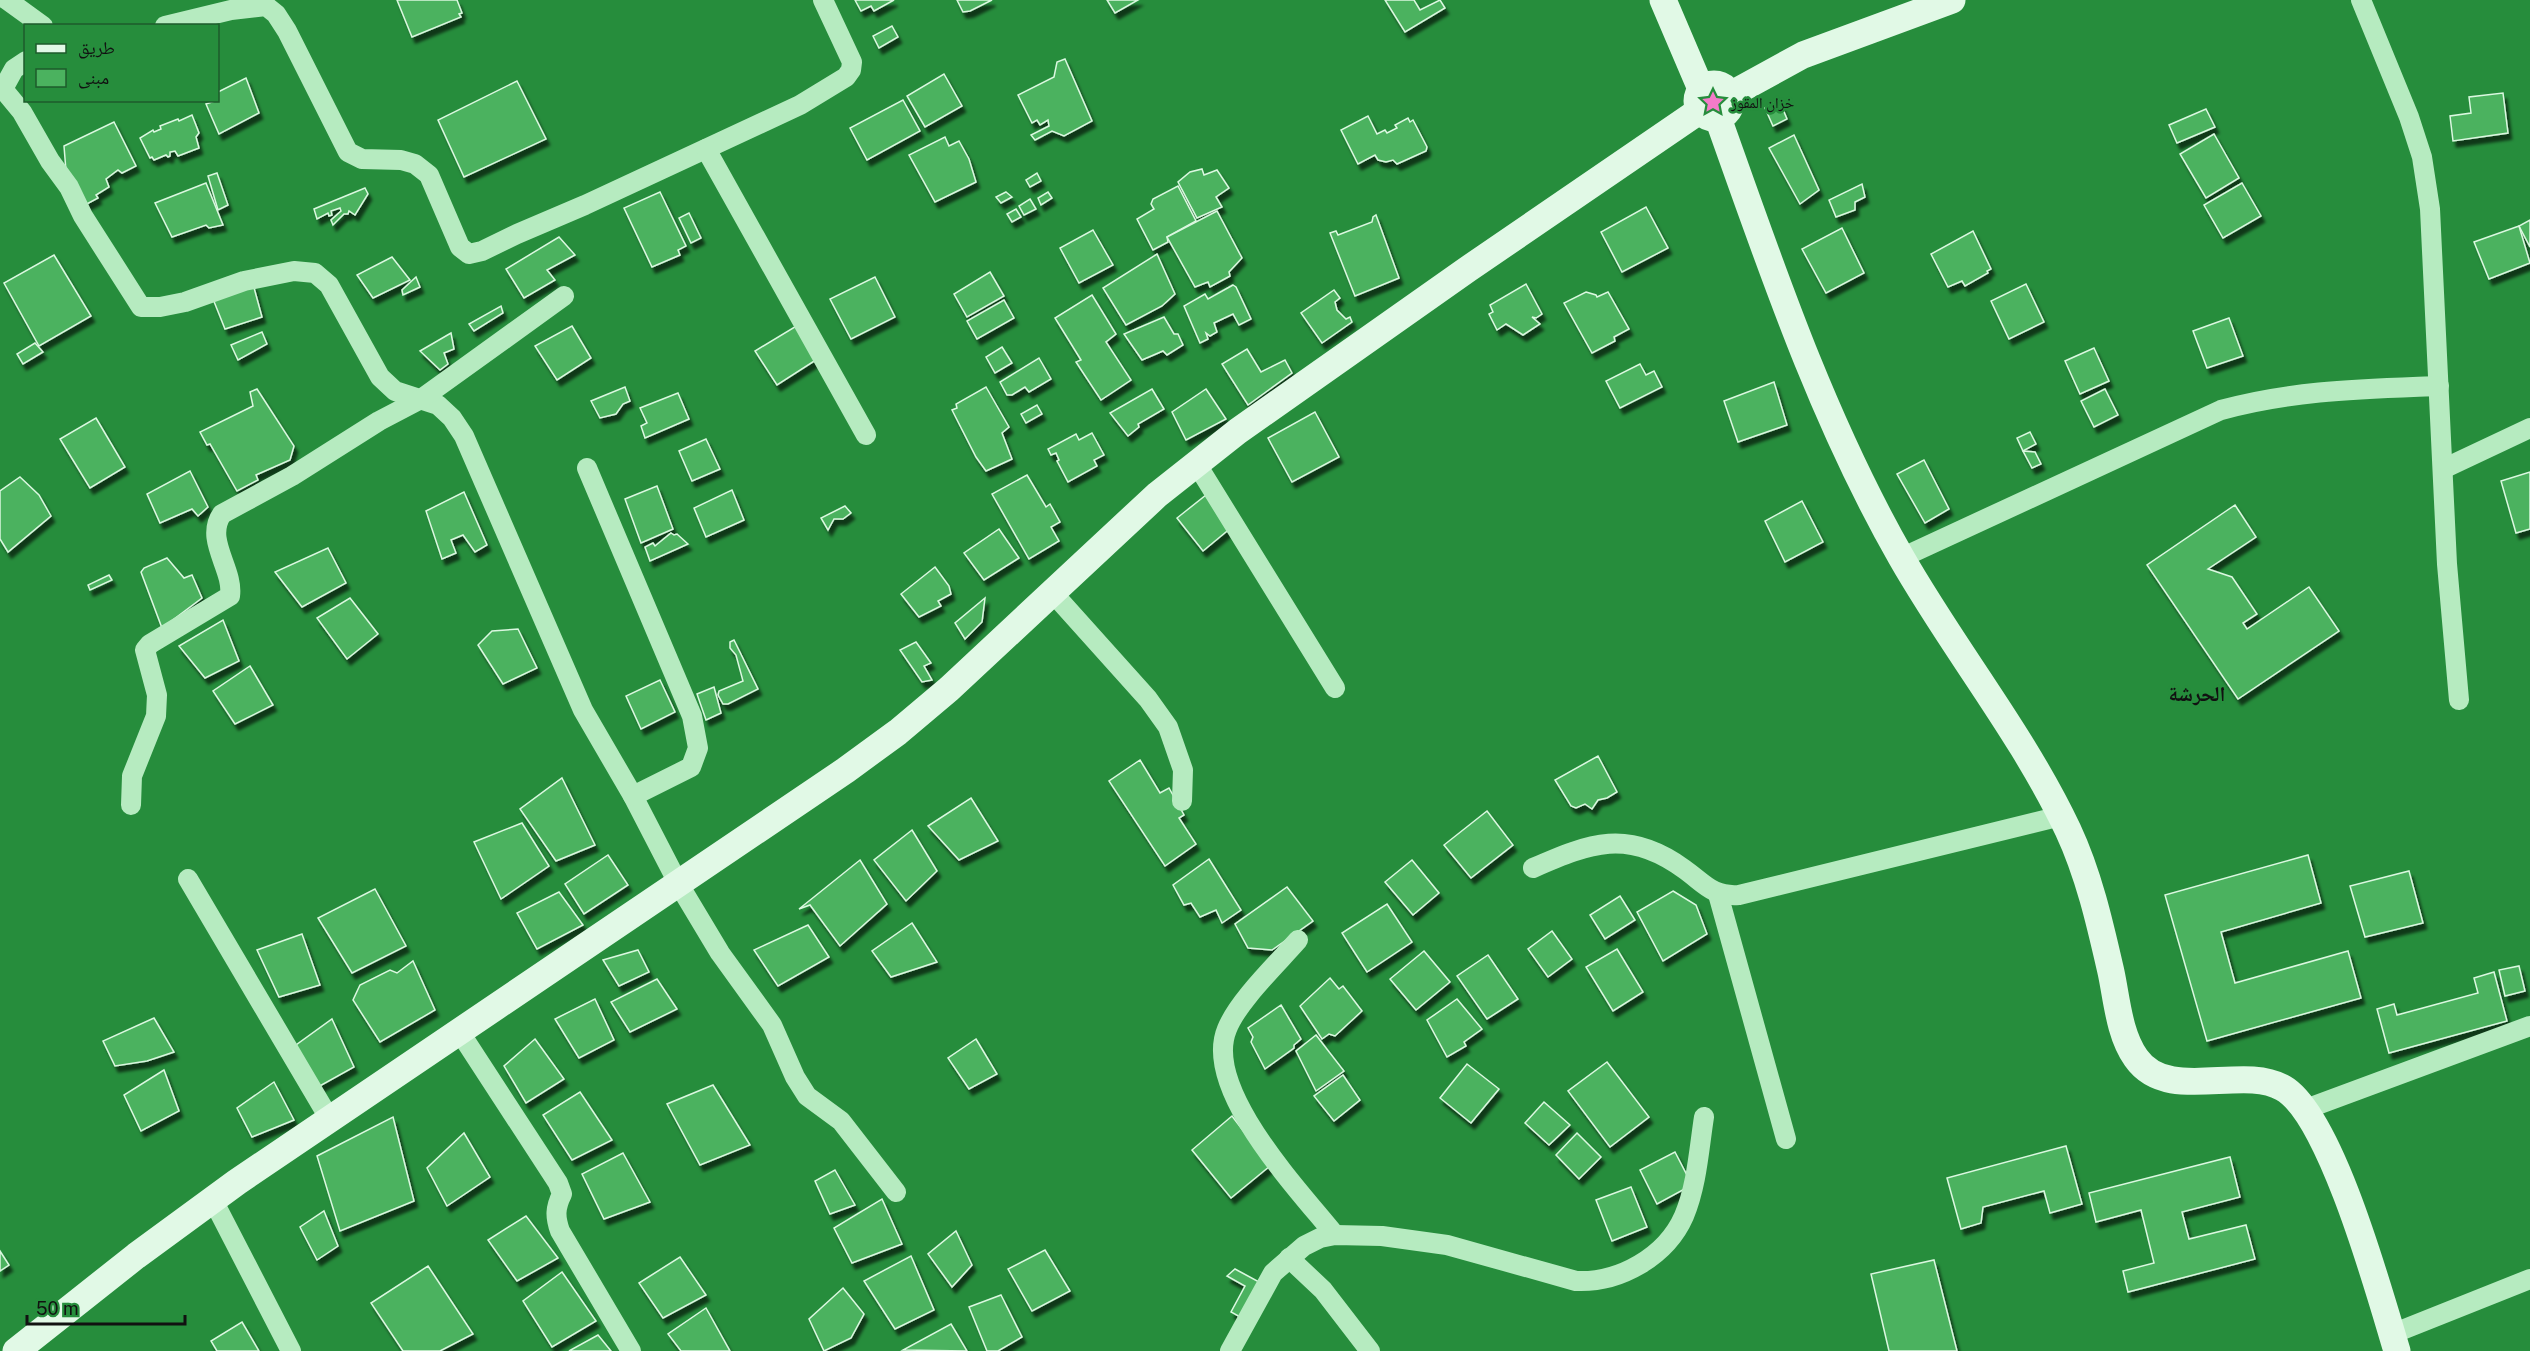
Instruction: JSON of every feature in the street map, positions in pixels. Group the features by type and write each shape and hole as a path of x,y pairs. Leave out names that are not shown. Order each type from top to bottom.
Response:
{"street":[{"path":"7,0 40,24"},
{"path":"173,24 231,10 266,6 276,14 287,31 348,152 363,159 400,160 415,164 429,175 460,247 469,254 482,251 706,150 800,105 846,77 851,70 852,62 823,0"},
{"path":"1664,0 1712,103 1805,356 1840,437 1901,558 2028,757 2061,816 2086,874 2098,916 2123,1028 2138,1062 2150,1072 2169,1079 2263,1081 2281,1086 2306,1109 2336,1170 2395,1343 2530,1279"},
{"path":"16,1351 136,1256 329,1118 836,777 898,732 957,682 1157,495 1238,431 1399,317 1712,103 1803,55 1952,0"},
{"path":"2361,0 2409,117 2422,157 2430,209 2447,564 2459,700"},
{"path":"24,62 14,69 3,89 22,112 50,161 69,187 83,216 141,308 185,302 244,281 294,270 315,273 329,285 380,377 396,391 438,405 452,418 464,436 583,710 633,796 678,883 720,953 772,1025 795,1077 807,1096 841,1121 896,1192"},
{"path":"706,150 866,435"},
{"path":"131,805 132,776 156,716 157,695 145,650 150,644 230,596 232,587 216,541 216,523 222,514 292,476 379,421 422,399 564,296"},
{"path":"1901,558 2221,410 2259,399 2323,391 2439,387"},
{"path":"2444,469 2530,428"},
{"path":"1196,463 1335,688"},
{"path":"587,468 692,716 698,748 691,766 633,796"},
{"path":"1052,592 1148,699 1168,727 1183,771 1182,801"},
{"path":"1533,868 1572,851 1602,843 1624,843 1666,856 1718,894 1739,895 1759,892 2061,816"},
{"path":"188,879 329,1118"},
{"path":"1718,894 1786,1138"},
{"path":"1298,940 1243,1003 1227,1027 1222,1044 1222,1058 1238,1103 1251,1129 1335,1235"},
{"path":"2306,1109 2530,1026"},
{"path":"459,1031 558,1183 562,1194 556,1206 555,1218 560,1231 631,1351"},
{"path":"1230,1351 1265,1284 1289,1258 1320,1238 1335,1235 1382,1236 1447,1245 1576,1281 1593,1282 1614,1278 1642,1263 1657,1250 1683,1218 1692,1185 1704,1117"},
{"path":"213,1200 291,1351"},
{"path":"1289,1258 1323,1290 1370,1351"}],"building":[{"path":"397,0 457,0 462,13 459,14 461,17 412,37"},
{"path":"855,0 894,0 874,11 871,6 861,11"},
{"path":"957,0 992,0 963,12"},
{"path":"1107,0 1138,0 1115,13"},
{"path":"1385,0 1414,0 1420,10 1440,0 1445,8 1405,32"},
{"path":"892,26 898,37 879,48 873,36"},
{"path":"1065,59 1092,121 1064,136 1052,131 1035,140 1031,135 1049,126 1048,120 1040,125 1037,120 1032,123 1018,95 1054,77 1057,62"},
{"path":"944,74 962,106 925,127 907,96"},
{"path":"246,78 259,113 219,134 206,104 219,102 219,92"},
{"path":"517,81 546,139 464,177 438,120"},
{"path":"2503,93 2508,133 2453,141 2450,116 2471,113 2469,97"},
{"path":"903,100 920,131 867,160 850,128"},
{"path":"1779,100 1787,119 1773,126 1765,108"},
{"path":"2206,109 2215,127 2177,143 2169,125"},
{"path":"192,115 199,133 196,137 199,148 178,156 175,151 170,152 168,157 166,155 154,160 150,158 140,138 153,130 154,132 161,129 160,126"},
{"path":"1368,116 1377,134 1385,130 1387,133 1397,128 1395,125 1408,118 1410,122 1413,120 1427,147 1426,151 1397,164 1393,160 1386,162 1378,160 1375,155 1358,164 1341,130"},
{"path":"114,122 136,166 122,173 118,170 106,179 109,187 96,195 98,198 85,205 66,171 64,146"},
{"path":"2214,134 2239,178 2206,198 2180,154"},
{"path":"1794,135 1819,190 1800,204 1769,148"},
{"path":"945,137 949,146 959,141 969,159 976,182 935,202 909,155"},
{"path":"1202,169 1204,175 1217,170 1229,188 1216,197 1222,207 1197,218 1178,182 1190,172"},
{"path":"217,173 228,205 218,210 208,176"},
{"path":"1037,173 1041,181 1030,187 1026,180"},
{"path":"206,183 223,225 209,228 206,225 172,237 155,203"},
{"path":"2242,183 2261,216 2223,238 2204,205"},
{"path":"1862,184 1865,197 1855,202 1855,210 1836,217 1829,200"},
{"path":"1178,186 1196,221 1167,237 1168,242 1153,250 1137,219 1154,209 1151,204 1153,199"},
{"path":"365,188 368,194 355,215 349,211 333,225 331,220 341,211 340,208 331,211 332,215 329,216 328,213 317,219 314,209"},
{"path":"660,192 686,246 678,250 680,255 652,267 624,208"},
{"path":"1006,192 1012,197 1001,203 996,197"},
{"path":"1048,192 1052,198 1041,205 1038,198"},
{"path":"1030,199 1036,209 1024,215 1019,206"},
{"path":"1646,207 1668,248 1622,272 1601,232"},
{"path":"1016,209 1021,217 1012,222 1007,214"},
{"path":"1217,211 1242,258 1229,272 1230,276 1210,287 1208,282 1195,287 1167,237"},
{"path":"689,213 701,238 691,243 679,218"},
{"path":"1376,215 1399,278 1355,296 1330,233 1336,231 1338,235 1372,222"},
{"path":"2530,220 2530,247 2519,226"},
{"path":"2519,226 2530,263 2489,279 2474,242"},
{"path":"1842,228 1864,273 1826,293 1802,249"},
{"path":"1093,230 1113,265 1079,283 1060,248"},
{"path":"1973,231 1991,269 1965,286 1962,281 1948,287 1931,254"},
{"path":"559,237 575,255 547,270 555,280 524,298 506,269"},
{"path":"1157,254 1175,294 1162,306 1126,325 1103,288"},
{"path":"54,255 91,316 39,346 4,283"},
{"path":"392,257 410,280 373,298 357,275"},
{"path":"990,272 1004,296 967,317 954,294"},
{"path":"416,277 420,287 403,295 402,290"},
{"path":"875,277 895,317 851,339 830,299"},
{"path":"253,284 262,317 225,329 213,299"},
{"path":"1526,284 1542,314 1536,318 1532,317 1540,324 1523,335 1506,324 1497,330 1489,314 1493,312 1490,305"},
{"path":"2026,284 2044,322 2009,339 1991,301"},
{"path":"1233,285 1251,319 1239,325 1233,314 1214,323 1217,332 1210,336 1206,333 1208,339 1200,343 1184,306 1205,294 1208,299"},
{"path":"1334,290 1340,298 1335,302 1337,310 1346,319 1350,317 1352,322 1322,343 1301,313"},
{"path":"1586,292 1597,297 1608,292 1629,329 1614,337 1615,341 1592,353 1564,303"},
{"path":"1092,295 1116,334 1106,342 1131,380 1101,400 1076,362 1081,360 1055,318"},
{"path":"1004,300 1014,318 977,339 967,321"},
{"path":"501,306 503,313 474,331 469,324"},
{"path":"1164,317 1174,334 1178,334 1183,345 1167,355 1163,351 1142,360 1124,334"},
{"path":"2229,318 2243,356 2207,368 2193,331"},
{"path":"798,325 819,358 777,385 755,351"},
{"path":"572,326 591,358 557,380 535,346"},
{"path":"262,332 267,344 238,360 231,345"},
{"path":"451,333 454,349 444,353 448,364 440,370 420,351"},
{"path":"35,343 43,352 23,364 17,354"},
{"path":"1002,347 1012,363 995,373 986,357"},
{"path":"2094,348 2109,381 2080,394 2065,361"},
{"path":"1247,349 1261,372 1285,360 1292,373 1248,405 1222,364"},
{"path":"1039,358 1051,379 1029,392 1025,387 1012,395 1007,395 1000,382"},
{"path":"1640,364 1646,375 1654,371 1662,387 1620,408 1606,381"},
{"path":"1774,382 1787,425 1738,442 1724,401"},
{"path":"625,387 630,401 623,404 616,414 600,418 591,401"},
{"path":"986,387 1009,427 1002,433 1012,459 986,471 976,457 952,410 957,408 956,404"},
{"path":"257,389 294,446 290,460 256,475 258,480 237,491 210,444 207,445 200,432 253,406 250,392"},
{"path":"1152,389 1164,409 1138,424 1139,427 1128,436 1110,413"},
{"path":"1206,389 1226,419 1186,440 1172,412"},
{"path":"2105,389 2118,415 2094,427 2081,401"},
{"path":"678,393 689,419 645,438 641,426 647,423 640,408"},
{"path":"1037,405 1042,414 1026,423 1021,414"},
{"path":"1315,412 1339,457 1292,482 1268,438"},
{"path":"96,418 125,467 90,488 60,439"},
{"path":"2030,432 2036,444 2023,451 2017,438"},
{"path":"1092,433 1104,455 1094,460 1097,466 1068,482 1057,461 1059,460 1056,453 1051,455 1048,449 1076,434 1079,440"},
{"path":"706,439 720,469 692,481 679,451"},
{"path":"2023,451 2035,452 2041,464 2032,468"},
{"path":"1924,460 1949,509 1925,523 1897,474"},
{"path":"190,471 208,507 198,516 192,509 160,523 147,494"},
{"path":"2530,472 2530,529 2516,533 2501,481"},
{"path":"1027,475 1046,507 1050,504 1060,522 1051,527 1059,541 1029,559 992,494"},
{"path":"20,477 39,495 51,516 8,552 0,539 0,491"},
{"path":"657,486 673,529 641,543 625,499"},
{"path":"732,490 744,520 706,537 694,508"},
{"path":"464,492 487,545 475,552 463,535 451,540 456,553 442,559 426,511"},
{"path":"1206,495 1232,527 1203,551 1177,518"},
{"path":"1802,501 1823,542 1785,562 1765,521"},
{"path":"2235,505 2256,537 2208,569 2232,577 2257,614 2243,623 2247,629 2309,587 2339,631 2238,699 2147,565"},
{"path":"845,506 851,513 843,519 834,519 828,530 821,518"},
{"path":"999,529 1019,558 984,580 964,553"},
{"path":"671,533 677,534 688,544 650,561 645,547 653,543 655,546"},
{"path":"328,548 346,583 302,607 275,572"},
{"path":"167,558 184,578 192,575 202,598 162,628 141,572 144,568"},
{"path":"935,567 949,586 951,594 938,601 941,606 919,617 901,594"},
{"path":"109,575 112,580 90,590 88,585"},
{"path":"350,598 378,634 347,659 317,618"},
{"path":"985,598 982,622 965,639 955,623"},
{"path":"223,620 239,661 205,678 179,646"},
{"path":"518,629 537,668 503,684 478,645 492,631"},
{"path":"734,640 758,689 728,704 723,704 718,695 719,691 743,681 736,655 730,648 730,642"},
{"path":"916,642 931,663 924,666 932,680 922,682 900,650"},
{"path":"250,666 273,705 235,724 213,691"},
{"path":"660,680 675,712 641,729 626,696"},
{"path":"714,687 721,713 706,720 697,694"},
{"path":"1598,756 1617,792 1598,800 1592,809 1585,804 1576,808 1571,806 1555,780"},
{"path":"1140,760 1160,793 1169,788 1184,815 1179,818 1196,844 1165,866 1109,781"},
{"path":"562,778 595,845 556,861 520,809"},
{"path":"971,798 998,841 959,860 928,826"},
{"path":"1487,811 1513,845 1471,878 1444,845"},
{"path":"522,823 549,866 501,899 474,842"},
{"path":"912,830 937,871 906,901 874,860"},
{"path":"608,855 628,885 584,914 565,884"},
{"path":"2308,855 2321,903 2221,932 2235,983 2348,951 2361,998 2207,1041 2165,895"},
{"path":"1209,859 1241,910 1222,923 1216,910 1200,917 1191,903 1184,905 1173,885"},
{"path":"860,860 887,904 840,946 810,905 799,909"},
{"path":"1412,860 1439,893 1413,915 1385,882"},
{"path":"2409,871 2423,923 2365,937 2350,886"},
{"path":"1287,887 1313,921 1272,950 1248,948 1235,924"},
{"path":"375,889 406,946 352,973 318,918"},
{"path":"1673,891 1696,905 1707,934 1663,961 1637,912"},
{"path":"559,892 583,925 537,949 517,913"},
{"path":"1620,896 1635,920 1605,939 1590,915"},
{"path":"1387,904 1412,942 1367,972 1342,933"},
{"path":"912,923 937,962 891,977 872,951"},
{"path":"808,925 829,957 778,986 754,950"},
{"path":"1552,931 1572,959 1548,977 1528,949"},
{"path":"302,934 320,985 279,997 257,950"},
{"path":"1617,949 1643,992 1613,1011 1586,967"},
{"path":"638,950 649,972 619,986 603,960"},
{"path":"1424,951 1450,982 1416,1010 1390,979"},
{"path":"1488,955 1518,999 1487,1019 1457,976"},
{"path":"413,961 435,1010 380,1042 353,1000 360,985 390,970 397,973"},
{"path":"2519,966 2525,991 2505,996 2499,970"},
{"path":"2494,972 2507,1021 2389,1053 2377,1009 2394,1004 2397,1015 2478,993 2474,978"},
{"path":"1330,978 1339,989 1343,986 1362,1011 1335,1036 1329,1034 1322,1039 1300,1006"},
{"path":"657,979 677,1009 630,1032 611,1002"},
{"path":"595,999 614,1040 579,1058 555,1019"},
{"path":"1457,999 1482,1029 1464,1042 1466,1046 1447,1057 1427,1020"},
{"path":"1281,1005 1301,1039 1294,1045 1294,1048 1265,1069 1251,1042 1253,1037 1248,1028"},
{"path":"154,1018 174,1052 147,1061 115,1066 103,1041"},
{"path":"332,1019 354,1067 318,1087 296,1045"},
{"path":"1316,1035 1344,1071 1316,1091 1296,1051"},
{"path":"535,1039 564,1079 526,1103 504,1066"},
{"path":"976,1039 997,1074 969,1089 948,1058"},
{"path":"1607,1062 1649,1117 1610,1147 1568,1091"},
{"path":"1467,1064 1499,1089 1471,1123 1440,1098"},
{"path":"164,1070 179,1111 141,1131 124,1095"},
{"path":"1343,1075 1360,1100 1334,1121 1314,1096"},
{"path":"274,1082 294,1120 252,1137 237,1108"},
{"path":"713,1085 750,1145 700,1165 667,1104"},
{"path":"580,1092 612,1140 572,1160 543,1115"},
{"path":"1544,1102 1570,1125 1549,1145 1525,1123"},
{"path":"1232,1116 1270,1166 1231,1198 1192,1150"},
{"path":"393,1117 414,1201 340,1231 317,1156"},
{"path":"464,1133 490,1177 447,1206 427,1168"},
{"path":"1577,1133 1601,1157 1579,1179 1556,1155"},
{"path":"2066,1146 2082,1204 2050,1213 2044,1191 1983,1207 1981,1223 1961,1229 1947,1178"},
{"path":"1675,1152 1692,1185 1657,1204 1640,1170"},
{"path":"623,1153 650,1202 604,1219 582,1174"},
{"path":"2230,1157 2240,1197 2182,1212 2189,1239 2246,1225 2255,1259 2128,1292 2123,1271 2154,1263 2141,1210 2096,1222 2089,1193"},
{"path":"835,1170 855,1205 830,1214 815,1181"},
{"path":"1631,1187 1647,1227 1612,1241 1596,1200"},
{"path":"882,1199 902,1244 852,1263 834,1228"},
{"path":"324,1211 338,1246 317,1260 300,1227"},
{"path":"526,1216 558,1258 517,1281 488,1240"},
{"path":"956,1231 972,1265 952,1287 928,1254"},
{"path":"1045,1250 1070,1291 1032,1311 1008,1269"},
{"path":"0,1251 9,1265 0,1271"},
{"path":"911,1256 934,1310 895,1329 864,1281"},
{"path":"680,1257 706,1295 663,1318 639,1283"},
{"path":"1934,1260 1957,1351 1889,1351 1871,1274"},
{"path":"428,1266 473,1334 440,1351 403,1351 371,1303"},
{"path":"1235,1269 1261,1283 1242,1318 1231,1312 1245,1286 1227,1276"},
{"path":"562,1272 596,1321 552,1347 523,1301"},
{"path":"843,1288 864,1314 851,1338 824,1351 809,1319"},
{"path":"1001,1295 1022,1337 998,1351 987,1351 969,1307"},
{"path":"706,1308 730,1351 681,1351 668,1334"},
{"path":"242,1322 259,1351 217,1351 211,1341"},
{"path":"951,1324 967,1351 903,1350"},
{"path":"598,1335 611,1351 569,1351"}],"place":[{"name":"خزان المقوز","path":"1713,102"}],"district":[{"name":"الحرشة","path":"2197,693"}]}
